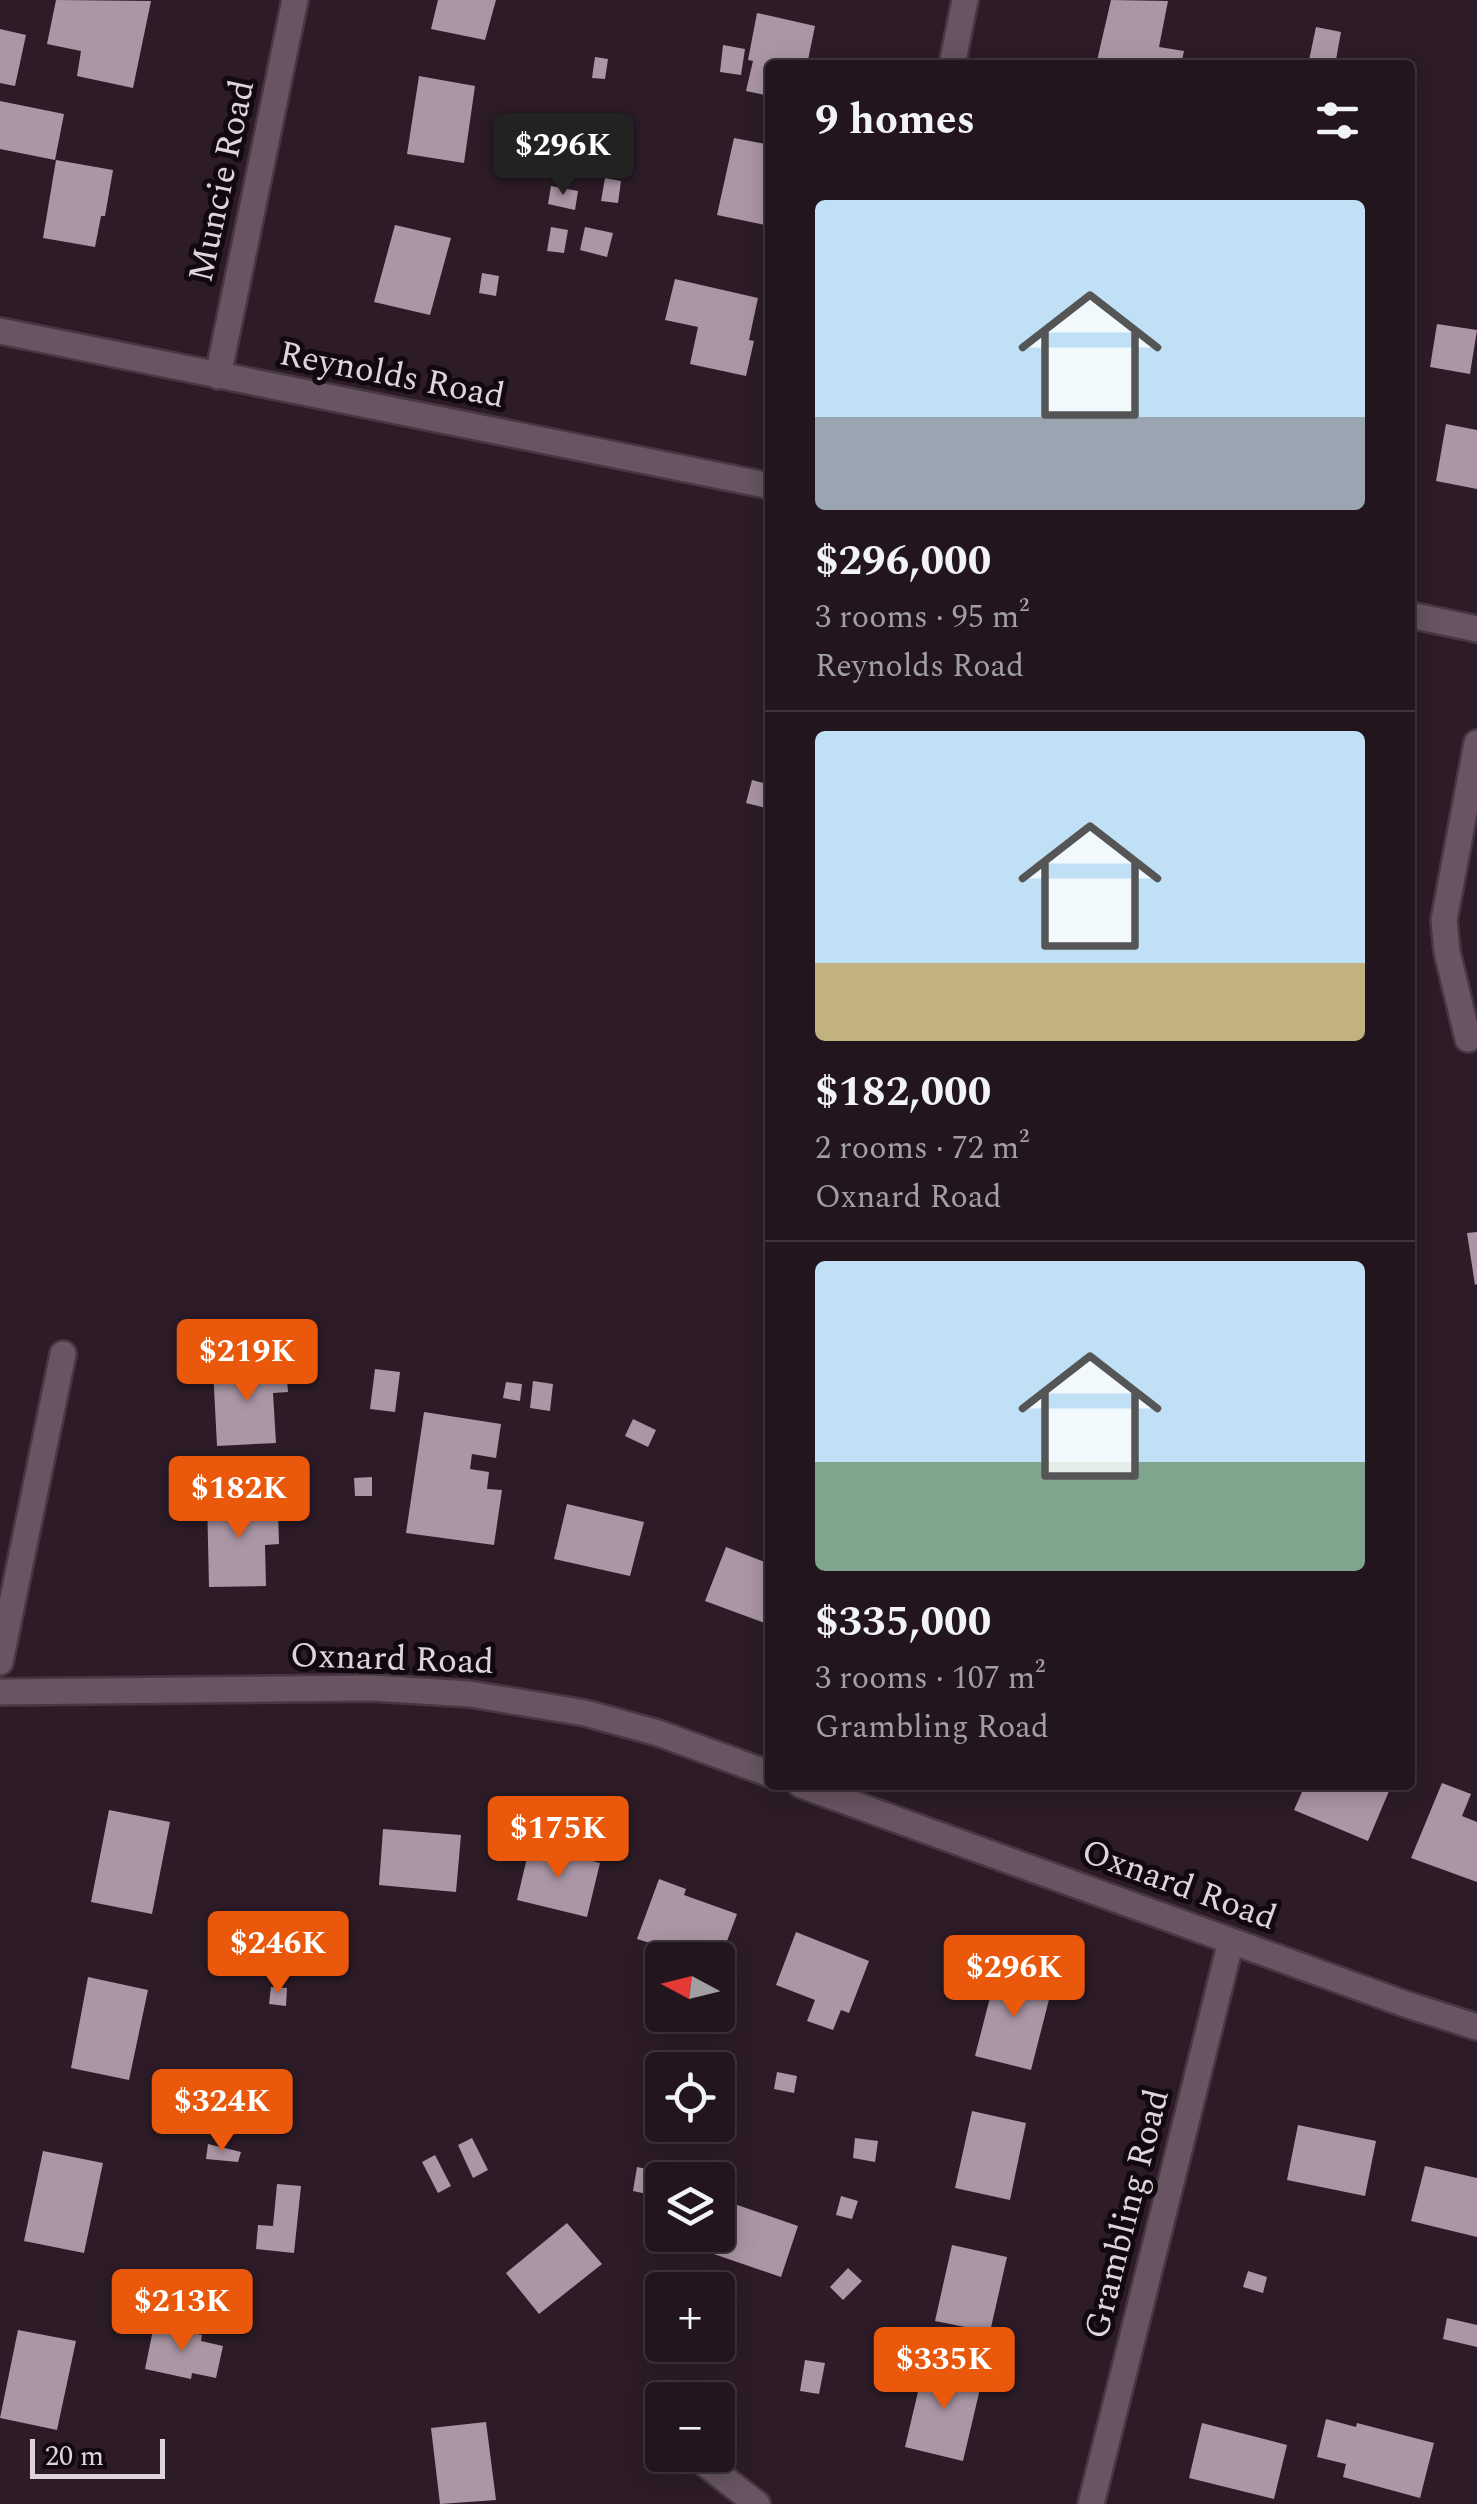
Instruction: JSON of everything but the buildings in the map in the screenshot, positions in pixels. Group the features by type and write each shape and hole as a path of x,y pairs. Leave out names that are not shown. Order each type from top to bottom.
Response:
{"street":[{"name":"Muncie Road","path":"218,376 294,0"},
{"path":"953,60 965,0"},
{"name":"Reynolds Road","path":"0,331 765,485"},
{"path":"1415,616 1477,629"},
{"path":"1468,1040 1446,952 1444,920 1477,743"},
{"path":"0,1662 63,1354"},
{"name":"Oxnard Road","path":"0,1692 372,1688 470,1694 604,1718 658,1733 765,1772"},
{"name":"Oxnard Road","path":"815,1790 1477,2027"},
{"name":"Grambling Road","path":"1091,2504 1231,1941"},
{"path":"716,2472 757,2504"}]}
